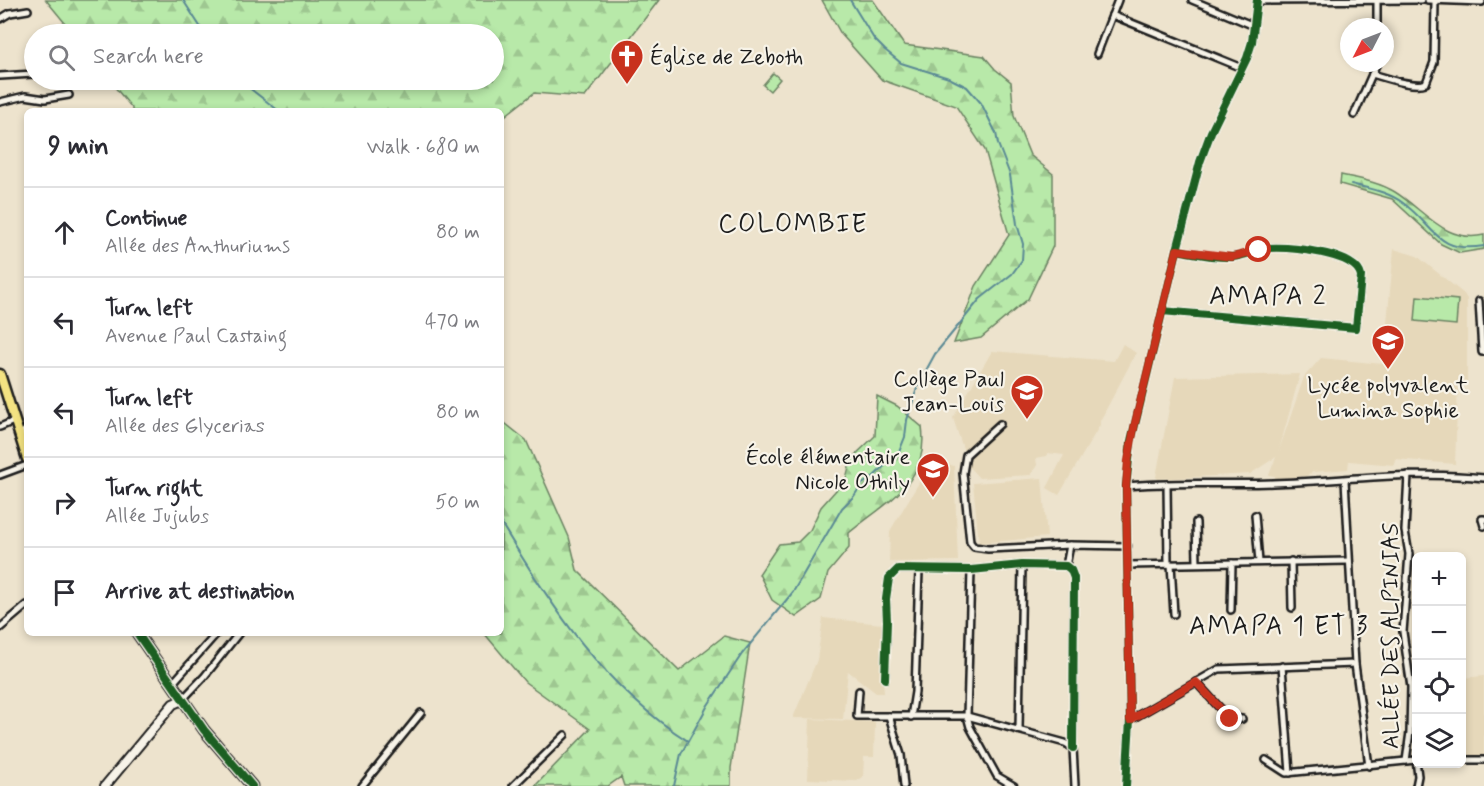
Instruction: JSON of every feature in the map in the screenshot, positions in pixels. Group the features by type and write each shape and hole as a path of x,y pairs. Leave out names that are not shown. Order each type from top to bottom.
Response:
{"main road":[{"path":"0,374 24,451"},
{"path":"139,636 204,730 252,786"}],"street":[{"path":"1096,54 1118,0"},
{"path":"1192,0 1254,26"},
{"path":"1126,786 1130,720 1126,486 1135,423 1203,153 1250,50 1257,0 1422,0"},
{"path":"1377,0 1377,18"},
{"path":"1428,0 1482,2"},
{"path":"1354,115 1372,74 1421,85 1426,83 1434,62 1435,1"},
{"path":"0,19 10,13 28,10"},
{"path":"1112,15 1242,68"},
{"path":"0,76 24,75"},
{"path":"0,102 24,96 45,99 69,95"},
{"path":"1162,311 1356,328 1361,276 1359,269 1354,265 1326,253 1314,251 1269,248 1232,257 1177,250"},
{"path":"1479,301 1482,352 1484,352"},
{"path":"0,427 14,421"},
{"path":"1000,424 966,455 963,472 970,542 978,549 1070,545 1128,546"},
{"path":"19,438 24,432"},
{"path":"0,475 24,466"},
{"path":"1126,486 1250,484 1408,475 1457,475 1484,478"},
{"name":"ALLÉE DES ALPINIAS","path":"1406,761 1411,687 1403,632 1408,554 1405,531 1408,475"},
{"path":"1345,480 1355,664 1368,766"},
{"path":"1167,484 1174,615"},
{"path":"1255,515 1258,562"},
{"path":"1484,519 1482,519 1484,526"},
{"path":"1196,522 1197,563"},
{"path":"1066,566 1070,545"},
{"path":"1291,561 1292,608"},
{"path":"1128,565 1349,561"},
{"path":"1231,610 1232,563"},
{"path":"1019,729 1022,565"},
{"path":"885,679 886,599 889,578 898,569 971,570 1022,565 1066,566 1071,570 1074,578 1073,748 1075,786"},
{"path":"911,717 915,692 919,570"},
{"path":"971,570 967,716 970,727 997,776 1014,786"},
{"path":"0,628 24,608"},
{"path":"172,684 214,636"},
{"path":"105,786 173,704 182,700 204,677 237,636"},
{"path":"1130,720 1219,669 1355,664"},
{"path":"1282,666 1290,773"},
{"path":"1196,682 1229,718 1242,719"},
{"path":"859,691 857,716 967,716 1061,741 1073,748"},
{"path":"362,786 421,713"},
{"path":"889,716 902,755 904,786"},
{"path":"513,786 565,735"},
{"path":"1266,760 1281,771 1290,773 1412,760"},
{"path":"1466,760 1484,760"},
{"path":"1416,786 1417,768"}],"shaded area":[{"name":"Lycée polyvalent Lumina Sophie","path":"1394,249 1417,256 1464,294 1467,299 1467,382 1458,382 1455,464 1395,459 1394,465 1349,461 1348,469 1275,479 1275,476 1269,475 1276,457 1250,474 1158,479 1156,477 1175,377 1300,374 1279,450 1304,377 1321,358 1383,364"},
{"name":"Collège Paul Jean-Louis","path":"1123,344 1136,353 1100,425 1059,495 1047,488 1064,455 1047,453 1047,456 1036,458 1037,465 1031,475 979,478 969,467 953,418 992,351 1114,361"},
{"name":"École élémentaire Nicole Othily","path":"937,461 954,466 958,561 889,562 890,531 929,466"},
{"path":"1042,478 1047,537 979,543 973,483"},
{"path":"823,618 882,624 884,693 876,693 848,671 843,719 793,718 817,660"},
{"path":"1484,676 1484,755 1466,756 1466,678"},
{"path":"810,719 875,722 874,757 864,757 863,777 857,781 808,779"}],"green space":[{"path":"46,0 659,0 585,97 534,93 504,117 504,108 132,108 117,90 504,90 504,24 66,24"},
{"path":"822,0 873,0 904,45 984,56 1011,82 1014,116 1030,155 1053,174 1053,246 1028,299 981,338 954,343 976,286 1009,235 985,150 956,106 882,80 841,34"},
{"path":"773,73 780,79 770,91 763,85"},
{"path":"1341,175 1369,181 1395,192 1436,224 1458,235 1484,235 1484,249 1460,253 1441,244 1392,199 1340,184"},
{"path":"1417,296 1458,300 1456,325 1415,321"},
{"path":"877,396 897,406 922,427 923,446 919,463 912,477 890,501 849,533 849,548 828,573 821,599 796,617 772,600 759,574 779,544 798,542 810,530 821,507 846,479 851,459 875,436"},
{"path":"504,422 526,440 569,537 577,570 679,671 724,636 750,643 731,768 731,786 624,786 621,777 608,786 535,786 590,729 525,682 487,636 504,636"}],"waterway":[{"path":"183,0 199,24"},
{"path":"674,786 681,754 708,705 742,654 793,592 842,508 862,484 873,477 899,452 918,385 935,354 980,299 1012,274 1022,260 1023,244 1017,224 1010,175 996,133 981,103 967,87 949,78 901,63 874,39 850,0"},
{"path":"252,90 275,108"},
{"path":"1351,184 1397,199 1446,242 1456,246 1484,246"},
{"path":"504,528 560,615 582,644 631,697 688,741"}],"cycle path":[{"path":"1126,786 1130,720 1126,486 1131,441 1200,162 1211,132 1247,58 1252,42 1257,0"},
{"path":"1162,311 1356,328 1361,276 1356,268 1347,261 1335,256 1291,249 1268,248 1232,257 1177,250"},
{"path":"885,679 886,599 889,578 898,569 971,570 1022,565 1066,566 1071,570 1074,578 1073,748"},
{"path":"139,636 204,730 252,786"}],"place":[{"name":"Église de Zeboth","path":"627,85"},
{"name":"Lycée polyvalent Lumina Sophie","path":"1388,370"},
{"name":"Collège Paul Jean-Louis","path":"1027,420"},
{"name":"École élémentaire Nicole Othily","path":"933,498"}],"district":[{"name":"COLOMBIE","path":"793,223"},
{"name":"AMAPA 2","path":"1268,295"},
{"name":"AMAPA 1 ET 3","path":"1279,625"}],"route":[{"path":"1230,719 1196,682 1130,720 1126,486 1131,441 1177,250 1232,257 1259,250"}]}
